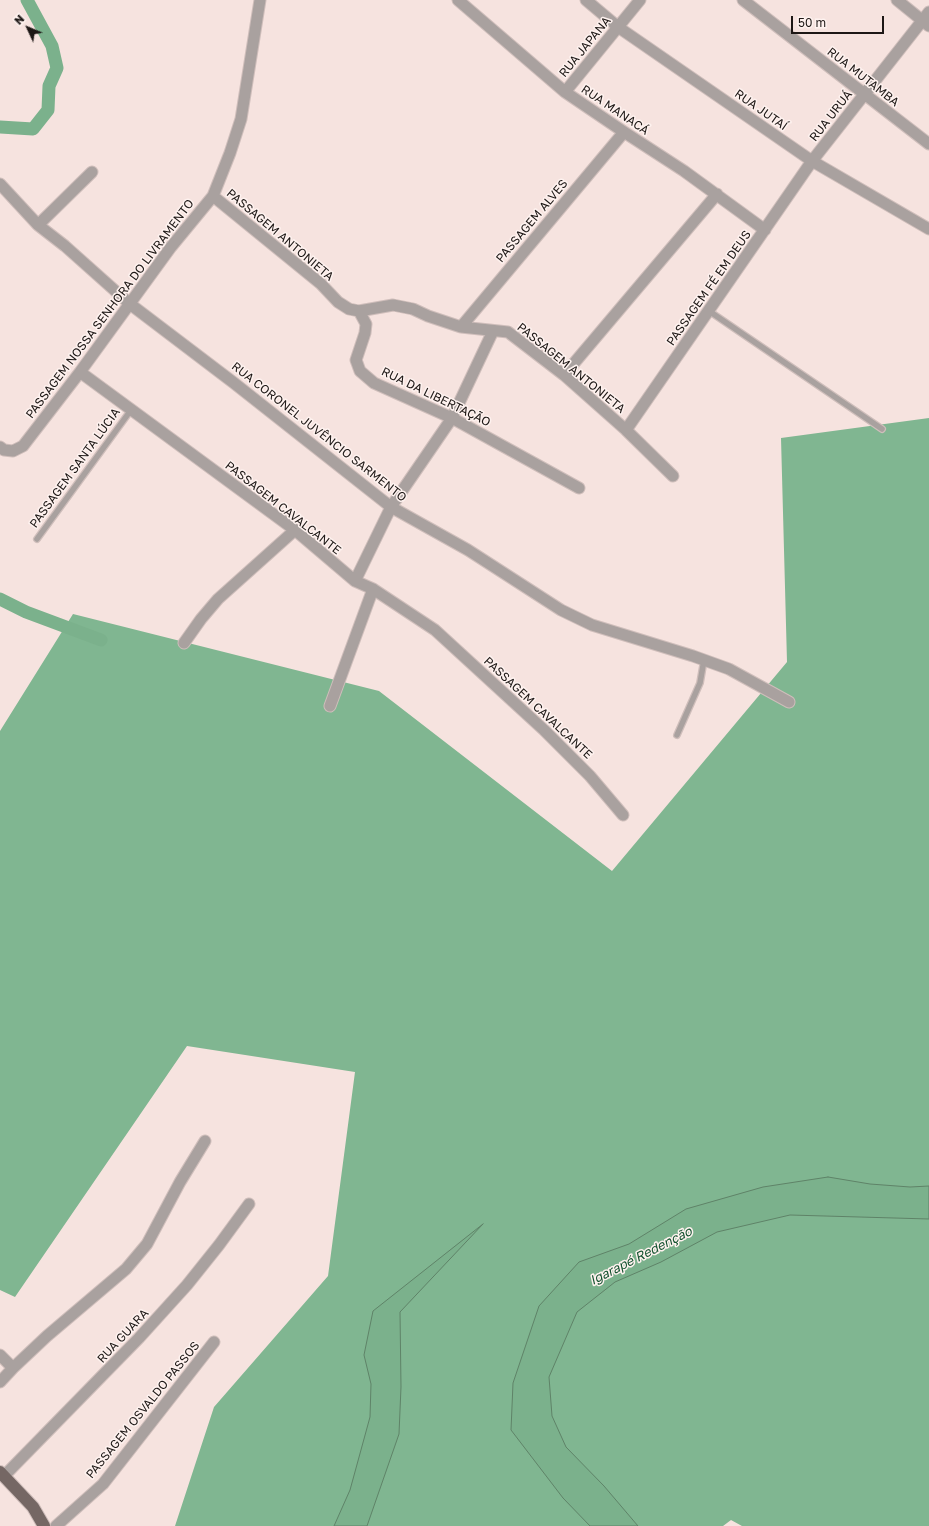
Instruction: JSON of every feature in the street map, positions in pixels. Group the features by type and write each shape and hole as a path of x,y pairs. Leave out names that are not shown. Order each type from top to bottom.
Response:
{"main road":[{"path":"2,1474 33,1507 44,1526"}],"street":[{"name":"PASSAGEM NOSSA SENHORA DO LIVRAMENTO","path":"0,447 4,450 13,451 22,446 80,372 172,247 214,196 241,119 260,0"},
{"name":"RUA MANACÁ","path":"458,0 565,92 717,194 765,230"},
{"name":"RUA JUTAÍ","path":"586,0 618,27 812,161 929,229"},
{"name":"RUA JAPANA","path":"565,92 640,0"},
{"name":"RUA MUTAMBA","path":"743,0 929,144"},
{"path":"897,0 926,24"},
{"name":"RUA URUÁ","path":"812,161 864,94 926,24 929,12"},
{"name":"PASSAGEM ALVES","path":"461,327 624,132"},
{"name":"PASSAGEM FÉ EM DEUS","path":"626,430 812,161"},
{"path":"38,225 92,172"},
{"name":"RUA CORONEL JUVÊNCIO SARMENTO","path":"0,184 38,225 65,246 130,304 234,383 391,508 468,550 561,610 579,619 592,625 729,669 789,702"},
{"path":"564,375 717,194"},
{"name":"PASSAGEM ANTONIETA","path":"214,196 321,284 338,302 349,309 360,311 393,305 413,309 428,316 461,327 508,332 564,375 626,430 673,476"},
{"name":"RUA DA LIBERTAÇÃO","path":"360,311 366,324 366,333 356,360 360,371 374,382 452,418 579,488"},
{"path":"356,581 391,508 452,418 493,330"},
{"name":"PASSAGEM CAVALCANTE","path":"80,372 295,530 356,581 373,589 435,630 544,730 590,776 623,815"},
{"path":"184,643 201,619 218,599 295,530"},
{"path":"330,706 373,589"},
{"path":"0,1382 47,1336 126,1269 147,1244 180,1182 205,1141"},
{"name":"RUA GUARA","path":"2,1474 140,1338 187,1284 248,1204"},
{"name":"PASSAGEM OSVALDO PASSOS","path":"56,1526 103,1484 214,1342"},
{"path":"0,1355 13,1368"}],"lane":[{"path":"709,311 882,429"},
{"name":"PASSAGEM SANTA LÚCIA","path":"37,539 130,410"},
{"path":"677,735 700,683 704,660"}],"shaded area":[{"path":"929,418 929,1526 742,1526 731,1520 723,1526 175,1526 214,1407 328,1276 355,1072 187,1046 15,1297 0,1290 0,731 73,614 379,691 612,871 787,662 781,438"}],"water":[{"name":"Igarapé Redenção","path":"828,1177 870,1184 910,1187 929,1186 929,1219 790,1215 717,1232 661,1262 615,1282 577,1312 549,1377 552,1416 566,1447 604,1486 638,1526 590,1526 563,1498 511,1430 513,1383 539,1306 579,1262 629,1244 686,1209 763,1187"},
{"path":"483,1224 400,1312 401,1387 399,1434 367,1526 334,1526 350,1490 370,1417 371,1384 364,1355 373,1311"}],"waterway":[{"path":"0,127 33,129 48,110 49,86 57,68 52,46 27,0"},
{"path":"0,599 26,612 101,640"}]}
